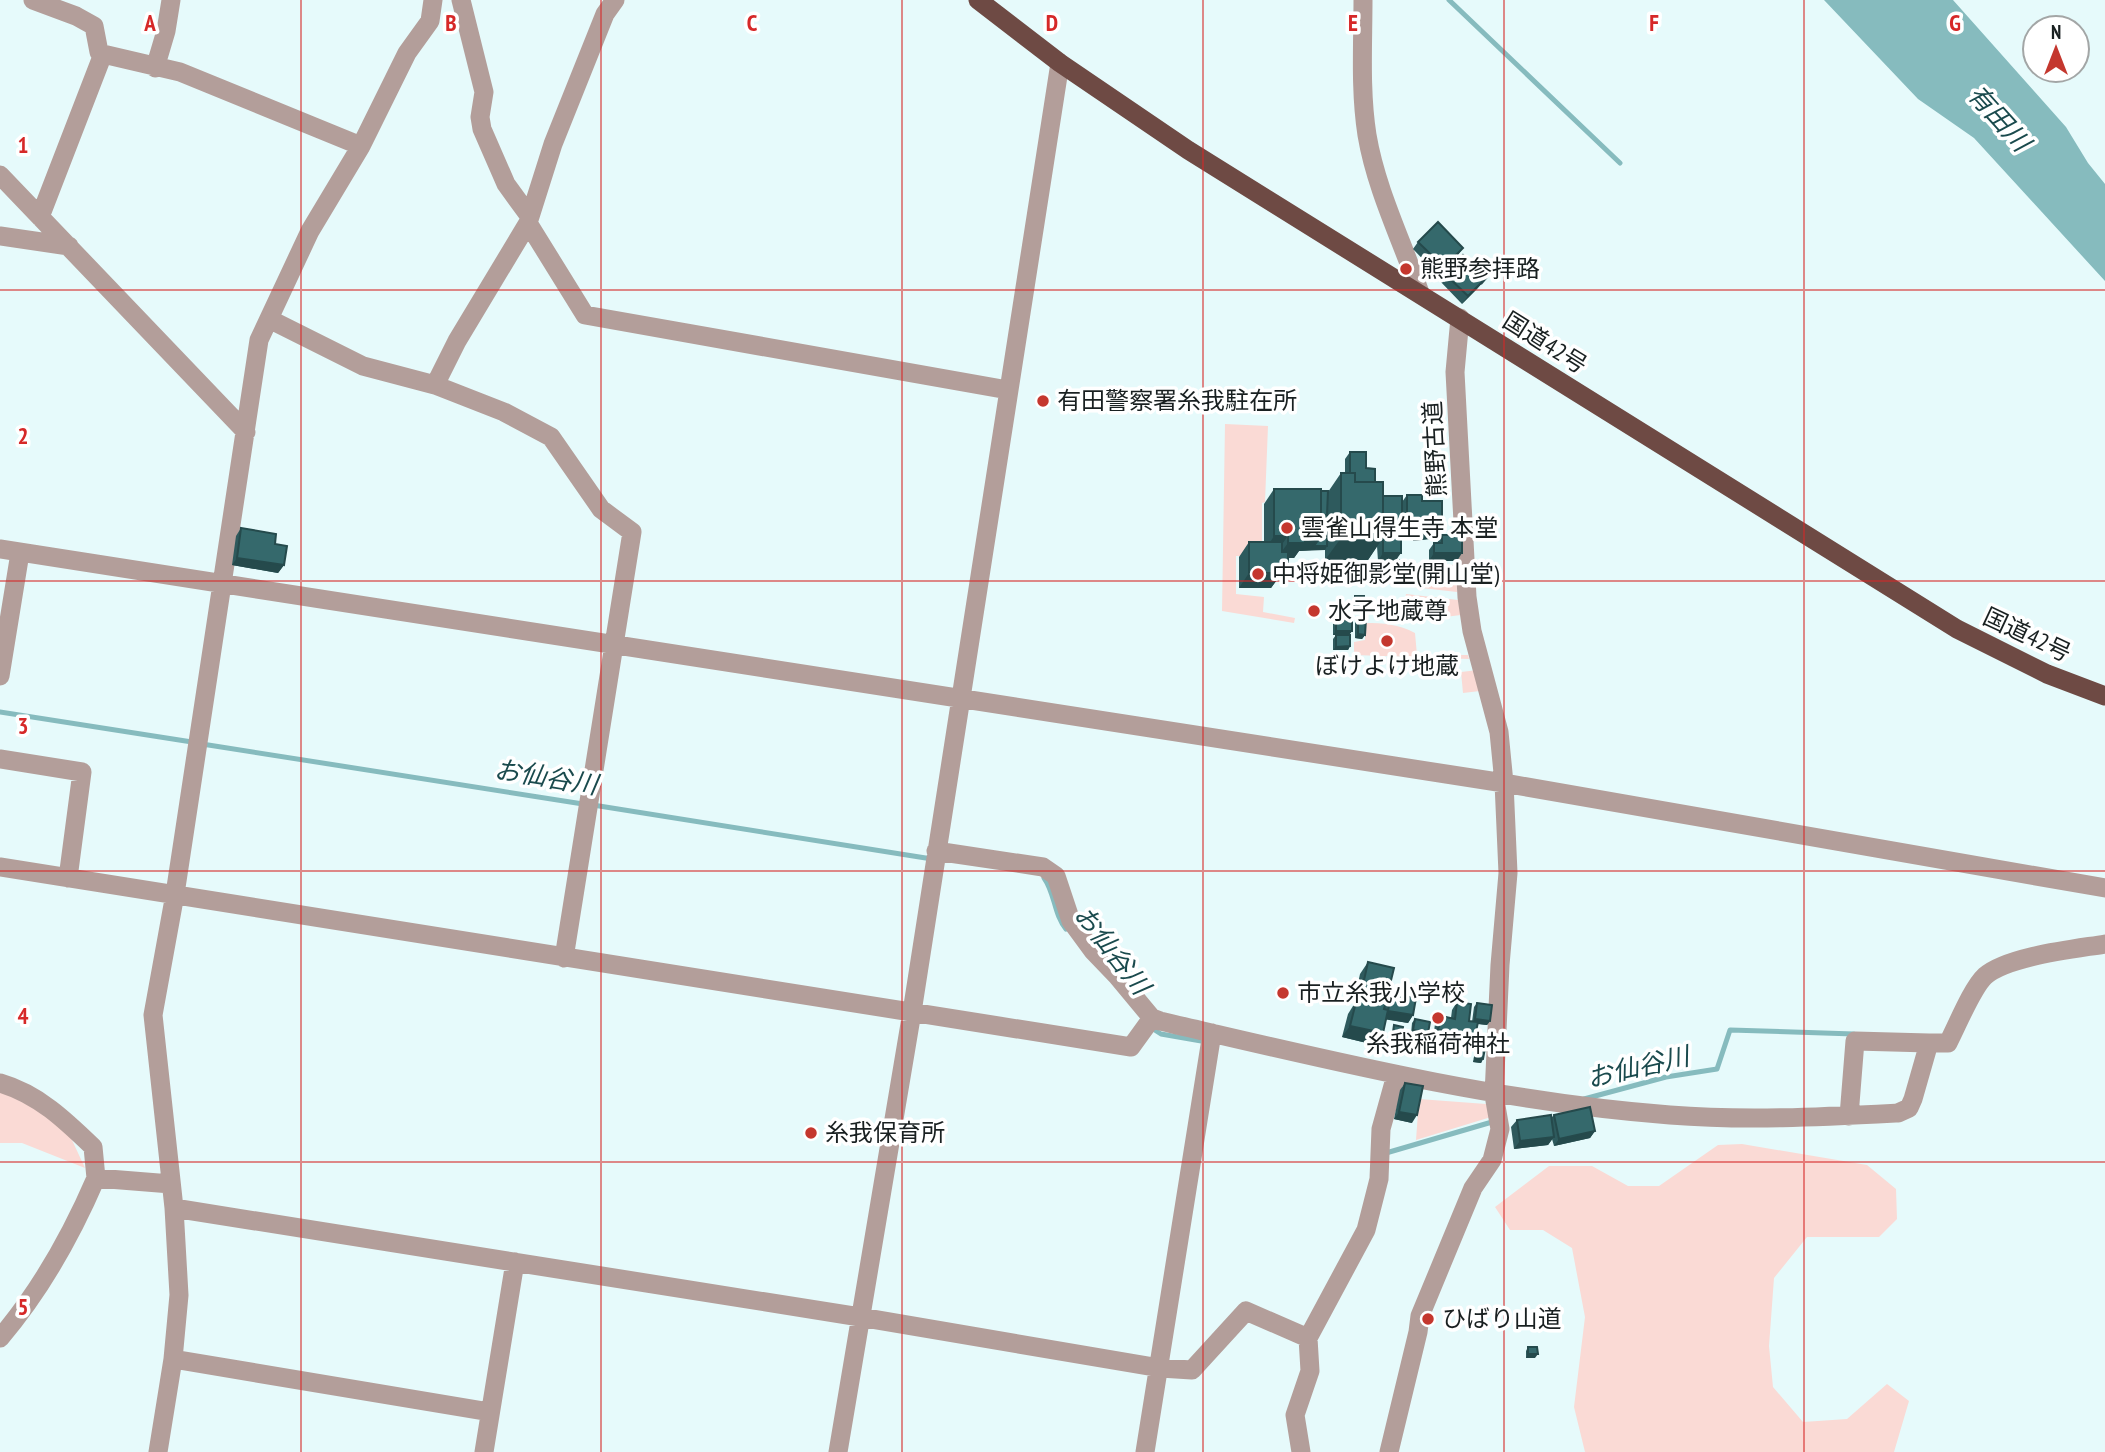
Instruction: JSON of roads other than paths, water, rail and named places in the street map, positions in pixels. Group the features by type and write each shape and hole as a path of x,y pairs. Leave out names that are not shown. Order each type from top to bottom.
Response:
{"highway":[{"name":"国道42号","path":"978,0 1060,63 1188,150 1957,629 2048,674 2105,696"}],"street":[{"path":"33,0 76,16 94,26 99,52 103,54 180,72 362,146"},
{"path":"155,68 166,31 171,0"},
{"path":"158,1452 173,1359 179,1295 172,1184 153,1015 175,894 259,340 310,230 362,146 407,53 430,21 433,0"},
{"path":"461,0 484,92 480,117 482,129 506,184 585,315 1008,390"},
{"path":"435,385 457,341 529,220 553,144 606,14 615,0"},
{"path":"1363,0 1363,100 1367,137 1383,194 1420,293"},
{"path":"40,217 103,54"},
{"path":"838,1452 912,1012 1060,63"},
{"path":"0,175 246,432"},
{"path":"0,236 69,247"},
{"name":"熊野古道","path":"1390,1452 1425,1302 1473,1188 1492,1160 1500,1129 1494,1095 1500,965 1508,873 1504,783 1499,733 1472,632 1467,597 1455,372 1460,318"},
{"path":"269,319 363,366 435,385 504,412 551,437 601,509 632,532 564,958"},
{"path":"0,549 1504,783 2105,888"},
{"path":"0,676 20,553"},
{"path":"0,759 82,772 68,878"},
{"path":"936,851 1043,867 1055,876 1070,921 1152,1018 1494,1095 1669,1115 1754,1119 1898,1113 1909,1108 1929,1043"},
{"path":"0,867 1131,1047 1152,1018"},
{"path":"1849,1116 1854,1041 1948,1042 1986,975 2015,962 2105,944"},
{"path":"1145,1452 1212,1033"},
{"path":"1301,1452 1295,1415 1310,1371 1308,1338 1366,1230 1379,1179 1381,1129 1396,1075"},
{"path":"0,1083 54,1109 93,1146 96,1178 80,1216 45,1278 0,1338"},
{"path":"96,1178 172,1184"},
{"path":"174,1208 860,1317 1160,1368 1192,1370 1246,1311 1308,1338"},
{"path":"484,1452 515,1262"},
{"path":"173,1359 490,1412"}],"water":[{"name":"有田川","path":"1824,0 1953,0 2021,76 2021,84 2028,84 2066,127 2088,163 2105,184 2105,281 1974,138 1918,99"}],"waterway":[{"path":"1449,0 1620,163"},
{"name":"お仙谷川","path":"0,712 192,742"},
{"name":"お仙谷川","path":"202,744 583,804"},
{"name":"お仙谷川","path":"593,805 932,859"},
{"name":"お仙谷川","path":"1044,878 1066,929"},
{"name":"お仙谷川","path":"1150,1027 1161,1034 1207,1042"},
{"name":"お仙谷川","path":"1584,1099 1666,1077 1717,1069 1730,1030 1854,1034"},
{"path":"1386,1153 1492,1122"}],"place":[{"name":"熊野参拝路","path":"1406,269"},
{"name":"有田警察署糸我駐在所","path":"1043,401"},
{"name":"雲雀山得生寺 本堂","path":"1287,528"},
{"name":"中将姫御影堂(開山堂)","path":"1258,574"},
{"name":"水子地蔵尊","path":"1314,611"},
{"name":"ぼけよけ地蔵","path":"1387,641"},
{"name":"市立糸我小学校","path":"1283,993"},
{"name":"糸我稲荷神社","path":"1438,1018"},
{"name":"糸我保育所","path":"811,1133"},
{"name":"ひばり山道","path":"1428,1319"}]}
